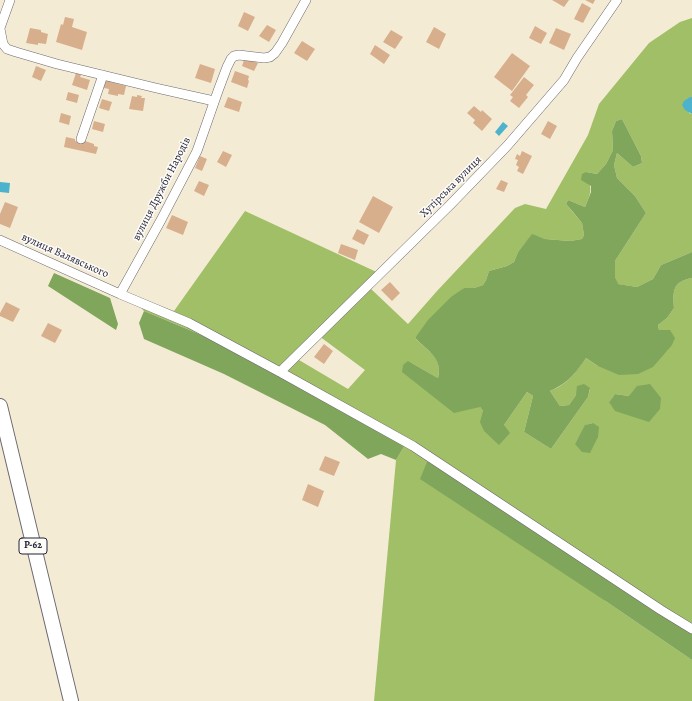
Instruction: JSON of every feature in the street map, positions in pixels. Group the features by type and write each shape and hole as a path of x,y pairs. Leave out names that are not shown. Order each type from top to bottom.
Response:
{"main road":[{"name":"Р-62","path":"0,406 71,701"}],"street":[{"path":"10,0 0,29 3,44 7,48 57,64 214,100"},
{"name":"вулиця Дружби Народів","path":"120,294 197,151 214,100 231,59 238,55 264,58 274,53 282,43 306,0"},
{"name":"Хутірська вулиця","path":"280,372 450,205 507,146 564,80 617,0"},
{"path":"81,139 103,75"},
{"name":"вулиця Валявського","path":"0,240 189,323 413,446 654,606 692,629"}],"green space":[{"path":"692,18 692,97 690,97 689,113 692,114 692,252 661,265 653,279 637,287 617,284 615,277 615,261 646,213 635,196 617,178 614,165 617,153 633,167 642,163 641,156 622,119 616,121 612,131 613,150 606,164 597,174 586,172 590,190 585,207 568,200 566,204 582,223 584,235 582,239 570,241 545,239 532,235 518,252 514,262 507,266 489,271 483,285 474,288 464,288 415,338 436,359 439,371 438,378 408,361 480,407 483,411 504,425 527,392 533,396 524,432 551,449 588,397 590,389 576,395 569,405 560,406 550,391 562,385 575,373 586,358 598,366 659,330 658,325 667,318 674,308 675,288 681,282 692,278 692,628 604,600 692,660 692,701 374,701 396,460 408,440 273,365 144,311 127,293 174,311 245,211 383,275 370,288 408,324 515,208 525,204 546,209 588,135 599,104 649,43 680,22","holes":["319,336 365,370 348,389 299,360","615,394 629,396 609,402","593,423 575,444 586,425"]},
{"path":"622,119 641,156 642,163 633,167 617,153 614,165 617,178 635,196 646,213 615,261 615,277 618,284 637,287 653,279 661,265 692,252 692,278 677,285 674,292 674,308 667,318 658,325 659,330 670,330 675,338 672,345 653,367 638,374 619,375 598,366 586,358 571,378 562,385 550,391 560,406 569,405 576,395 577,386 584,384 590,388 588,397 551,449 524,432 533,396 527,392 504,425 510,433 499,445 484,431 480,422 483,411 480,407 454,413 402,372 403,365 408,361 438,378 439,371 436,360 433,355 415,338 428,320 451,297 464,288 474,288 483,285 489,271 507,266 514,262 518,252 532,234 545,239 570,241 582,239 584,235 582,223 566,204 568,200 585,207 591,192 591,186 581,180 582,174 586,172 597,174 606,164 613,150 612,131 616,121"},
{"path":"54,273 110,298 118,324 116,330 48,286"},
{"path":"144,311 273,365 408,440 396,460 381,454 368,459 325,425 224,374 144,339 139,323"},
{"path":"650,384 661,398 660,409 649,422 615,411 609,402 615,394 629,396 637,386"},
{"path":"593,423 599,427 598,437 590,453 582,452 575,444 585,425"},
{"path":"437,458 692,628 692,660 420,479 427,462"}],"water":[{"path":"692,97 692,114 685,110 682,105 684,101"},
{"path":"503,122 508,126 499,136 495,132"},
{"path":"0,182 10,183 9,193 0,192"}],"building":[{"path":"552,0 569,0 564,7"},
{"path":"585,0 595,0 593,4"},
{"path":"582,3 591,8 583,23 574,19"},
{"path":"244,12 255,17 248,31 238,26"},
{"path":"65,17 74,19 72,27 87,32 82,50 56,42 61,24 63,25"},
{"path":"267,25 276,30 269,42 259,36"},
{"path":"535,26 547,33 541,44 529,38"},
{"path":"434,27 446,34 439,49 426,42"},
{"path":"30,28 41,30 41,32 48,34 46,44 38,43 38,45 26,43"},
{"path":"556,28 571,34 564,50 549,43"},
{"path":"391,30 403,37 395,49 383,42"},
{"path":"302,41 315,49 307,61 294,53"},
{"path":"375,45 390,55 384,64 370,54"},
{"path":"512,53 530,66 512,91 494,77"},
{"path":"245,57 258,63 254,71 242,66"},
{"path":"200,64 215,69 211,83 195,78"},
{"path":"36,66 46,70 41,81 32,77"},
{"path":"235,71 249,76 247,88 231,82"},
{"path":"76,73 81,75 80,77 90,80 87,90 72,85"},
{"path":"524,77 534,85 526,95 528,97 519,108 510,101 513,97 510,95"},
{"path":"105,80 126,86 124,95 118,94 118,96 108,94 109,89 104,88"},
{"path":"68,92 79,95 77,103 66,100"},
{"path":"137,95 142,96 141,98 145,98 143,111 129,109 132,96 137,97"},
{"path":"228,97 242,102 239,112 224,107"},
{"path":"102,99 112,102 109,111 99,108"},
{"path":"474,106 481,112 482,110 492,119 482,131 473,123 475,120 467,113"},
{"path":"61,113 71,116 69,125 59,122"},
{"path":"94,121 105,124 103,132 92,129"},
{"path":"548,121 557,126 550,139 541,134"},
{"path":"66,137 75,139 75,141 84,143 85,141 94,144 94,146 98,147 96,154 64,147"},
{"path":"223,151 232,155 226,167 217,162"},
{"path":"522,151 532,156 523,174 517,171 519,167 516,165 518,160 515,159 517,154 520,156"},
{"path":"200,156 207,159 202,171 195,168"},
{"path":"501,180 508,183 504,192 496,189"},
{"path":"199,181 209,185 204,196 194,191"},
{"path":"373,196 393,207 379,233 359,222"},
{"path":"5,202 18,207 10,228 0,224 0,214"},
{"path":"172,215 188,222 183,235 166,228"},
{"path":"357,229 369,235 364,245 352,239"},
{"path":"341,244 358,250 355,260 338,253"},
{"path":"390,282 400,293 392,301 381,290"},
{"path":"6,302 20,309 13,322 0,316"},
{"path":"48,323 62,330 55,343 41,336"},
{"path":"324,344 333,351 324,364 314,357"},
{"path":"325,456 340,462 334,476 319,470"},
{"path":"308,484 324,491 318,507 302,500"}]}
